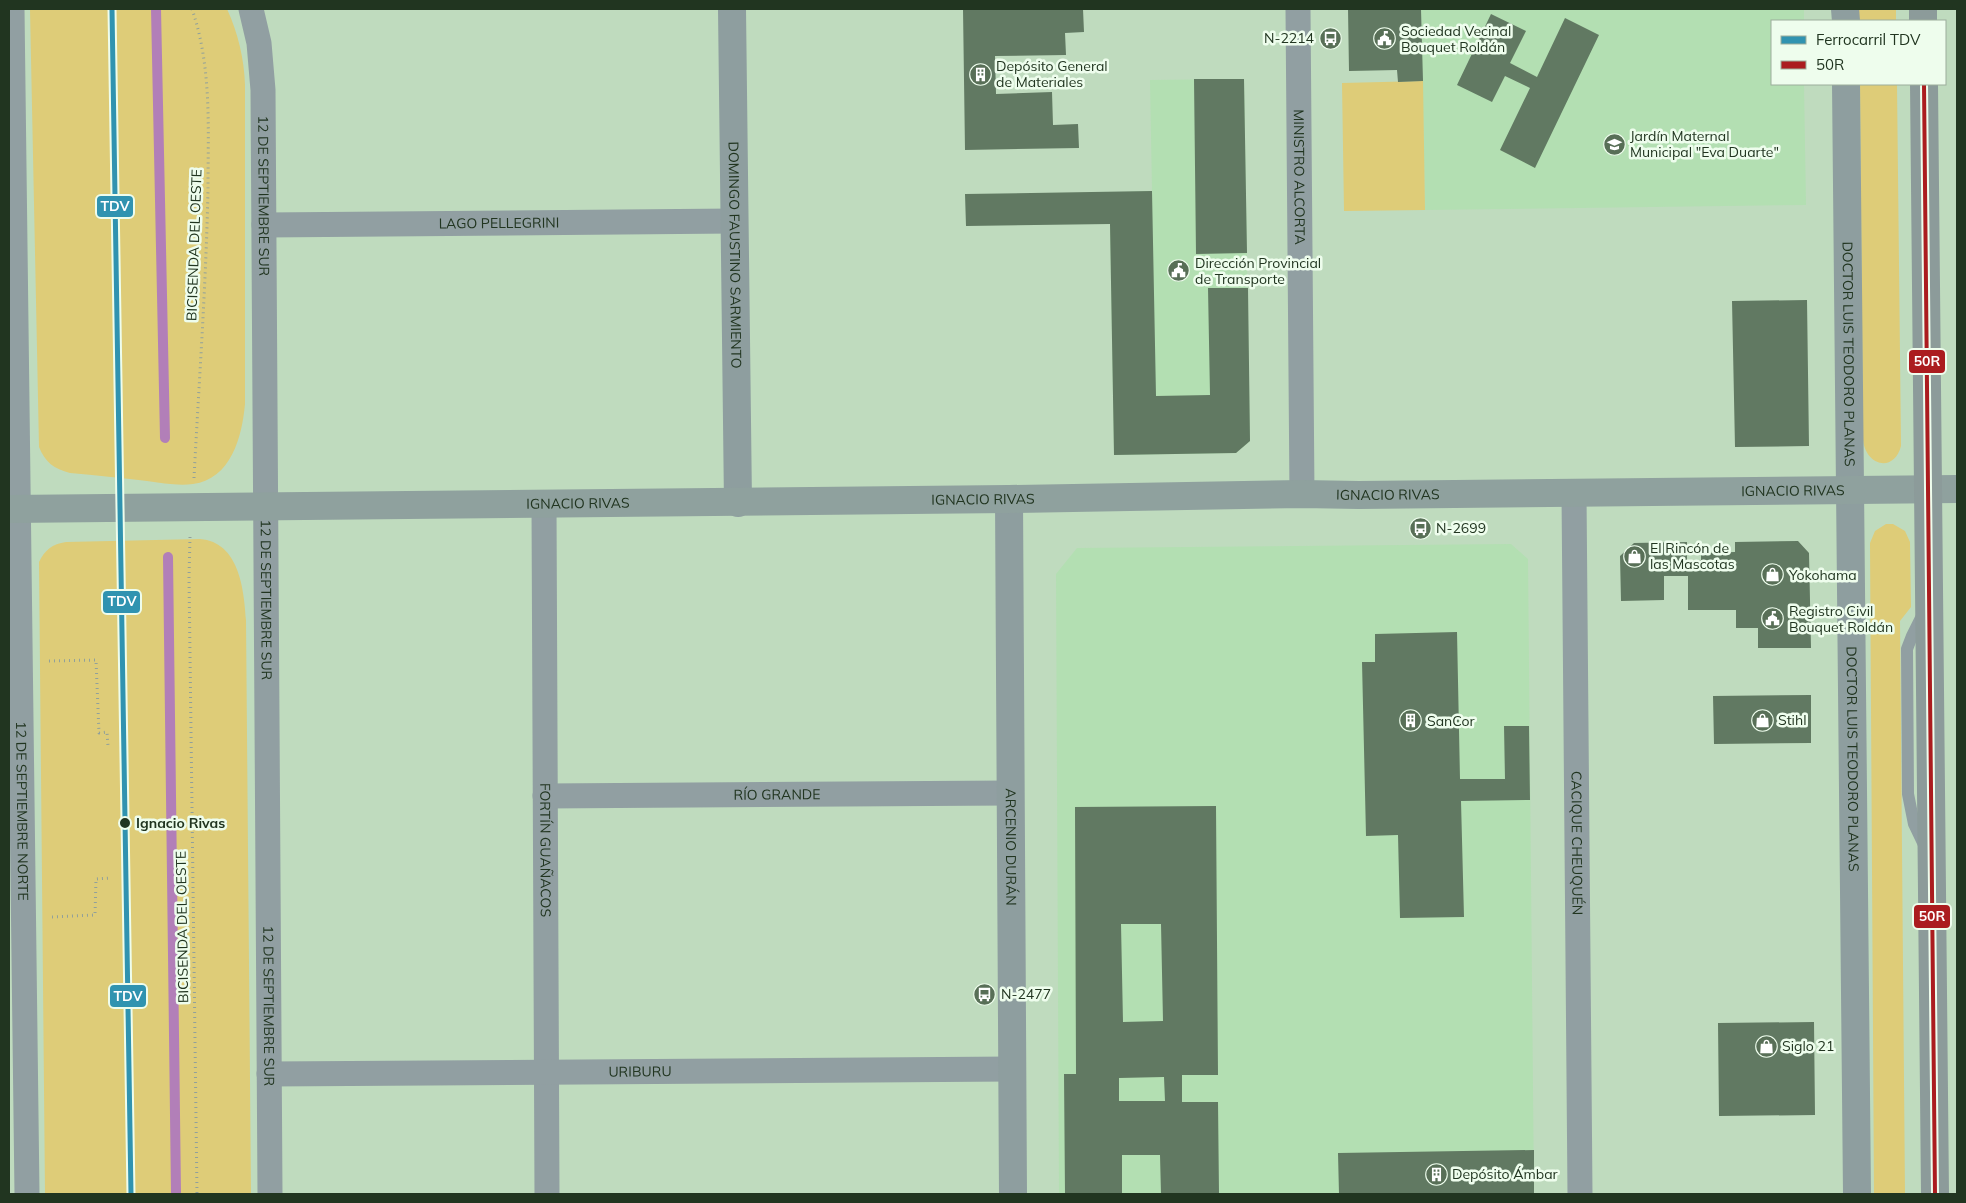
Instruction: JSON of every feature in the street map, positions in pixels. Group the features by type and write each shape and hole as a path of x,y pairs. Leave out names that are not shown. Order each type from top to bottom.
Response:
{"highway":[{"path":"1924,85 1935,1194"}],"main road":[{"name":"IGNACIO RIVAS","path":"14,509 1009,500 1302,494 1957,489"}],"street":[{"name":"12 DE SEPTIEMBRE NORTE","path":"12,9 11,139 14,509 20,662 24,918 17,1079 27,1194"},
{"name":"12 DE SEPTIEMBRE SUR","path":"251,9 262,66 270,1194"},
{"name":"DOMINGO FAUSTINO SARMIENTO","path":"732,9 738,502"},
{"name":"MINISTRO ALCORTA","path":"1298,9 1302,494"},
{"name":"DOCTOR LUIS TEODORO PLANAS","path":"1846,85 1856,1194"},
{"name":"LAGO PELLEGRINI","path":"264,225 735,221"},
{"name":"CACIQUE CHEUQUÉN","path":"1574,493 1580,1194"},
{"name":"ARCENIO DURÁN","path":"1009,500 1014,1194"},
{"name":"FORTÍN GUAÑACOS","path":"544,505 547,1194"},
{"name":"RÍO GRANDE","path":"545,796 1011,793"},
{"name":"URIBURU","path":"269,1074 1013,1069"}],"path":[{"name":"BICISENDA DEL OESTE","path":"192,9 204,55 207,84 208,157 207,245 193,484"},
{"name":"BICISENDA DEL OESTE","path":"190,539 197,1194"},
{"path":"20,662 96,660 98,733 107,732 108,746"},
{"path":"24,918 96,915 96,879 110,878"}],"shaded area":[{"path":"30,9 227,9 234,27 242,55 245,85 245,404 241,430 232,454 217,474 206,480 187,485 70,473 51,464 44,457 39,447"},
{"name":"Jardín Maternal Municipal \"Eva Duarte\"","path":"1421,9 1804,9 1804,20 1771,20 1771,85 1804,85 1806,205 1425,210"},
{"path":"1859,9 1896,9 1896,20 1859,20"},
{"name":"Dirección Provincial de Transporte","path":"1244,79 1250,441 1236,453 1114,455 1110,224 1127,224 1126,192 1152,191 1150,80"},
{"path":"1423,81 1425,210 1344,211 1342,83"},
{"path":"1860,85 1897,85 1901,446 1893,460 1887,463 1880,463 1869,456 1863,440"},
{"path":"1886,524 1893,524 1905,531 1910,542 1911,607 1900,621 1905,1194 1874,1194 1870,543 1875,531"},
{"path":"200,539 213,542 231,558 241,582 246,620 251,1194 45,1194 39,562 50,548 66,542"},
{"path":"1511,544 1528,559 1534,1194 1059,1194 1056,574 1077,548"}],"building":[{"name":"Depósito General de Materiales","path":"963,9 1083,9 1084,32 1065,33 1066,55 995,56 996,94 1052,92 1053,125 1078,124 1079,148 965,150"},
{"name":"Sociedad Vecinal Bouquet Roldán","path":"1348,9 1421,9 1423,81 1398,82 1397,70 1349,71"},
{"path":"1491,14 1526,31 1510,63 1537,77 1565,18 1599,35 1535,168 1500,150 1530,88 1505,76 1492,102 1457,85"},
{"path":"1194,79 1244,79 1247,253 1196,254"},
{"path":"1152,191 1156,396 1210,395 1208,288 1248,288 1250,441 1236,453 1114,455 1110,224 966,226 965,194"},
{"path":"1807,300 1809,446 1735,447 1732,301"},
{"path":"1798,541 1809,553 1811,648 1758,648 1758,628 1736,628 1736,610 1688,610 1688,576 1664,576 1664,600 1621,601 1620,556 1634,543 1687,542 1687,560 1701,560 1701,553 1735,552 1735,542"},
{"name":"SanCor","path":"1457,632 1460,779 1505,779 1504,726 1529,726 1530,800 1461,801 1464,917 1400,918 1398,835 1366,836 1362,662 1375,662 1375,634"},
{"name":"Stihl","path":"1811,695 1811,743 1714,744 1713,696"},
{"path":"1216,806 1218,1075 1182,1075 1182,1102 1218,1102 1219,1194 1161,1194 1160,1155 1122,1155 1122,1194 1065,1194 1064,1074 1076,1074 1075,807","holes":["1121,924 1161,924 1163,1021 1123,1022","1164,1077 1165,1101 1119,1101 1119,1078"]},
{"path":"1814,1022 1815,1115 1719,1116 1718,1023"},
{"name":"Depósito Ámbar","path":"1534,1150 1534,1194 1339,1194 1338,1153"}],"waterway":[{"path":"156,9 165,438"},
{"path":"168,557 176,1194"}],"rail line":[{"name":"TDV","path":"112,9 131,1194"}],"transit line":[{"name":"50R","path":"1924,85 1935,1194"}],"place":[{"name":"N-2214","path":"1330,38"},
{"name":"Sociedad Vecinal Bouquet Roldán","path":"1385,39"},
{"name":"Depósito General de Materiales","path":"980,74"},
{"name":"Jardín Maternal Municipal \"Eva Duarte\"","path":"1614,144"},
{"name":"Dirección Provincial de Transporte","path":"1179,271"},
{"name":"N-2699","path":"1420,528"},
{"name":"El Rincón de las Mascotas","path":"1634,556"},
{"name":"Yokohama","path":"1773,575"},
{"name":"Registro Civil Bouquet Roldán","path":"1773,619"},
{"name":"Stihl","path":"1762,720"},
{"name":"SanCor","path":"1411,721"},
{"name":"Ignacio Rivas","path":"125,823"},
{"name":"N-2477","path":"985,994"},
{"name":"Siglo 21","path":"1766,1046"},
{"name":"Depósito Ámbar","path":"1436,1174"}]}
